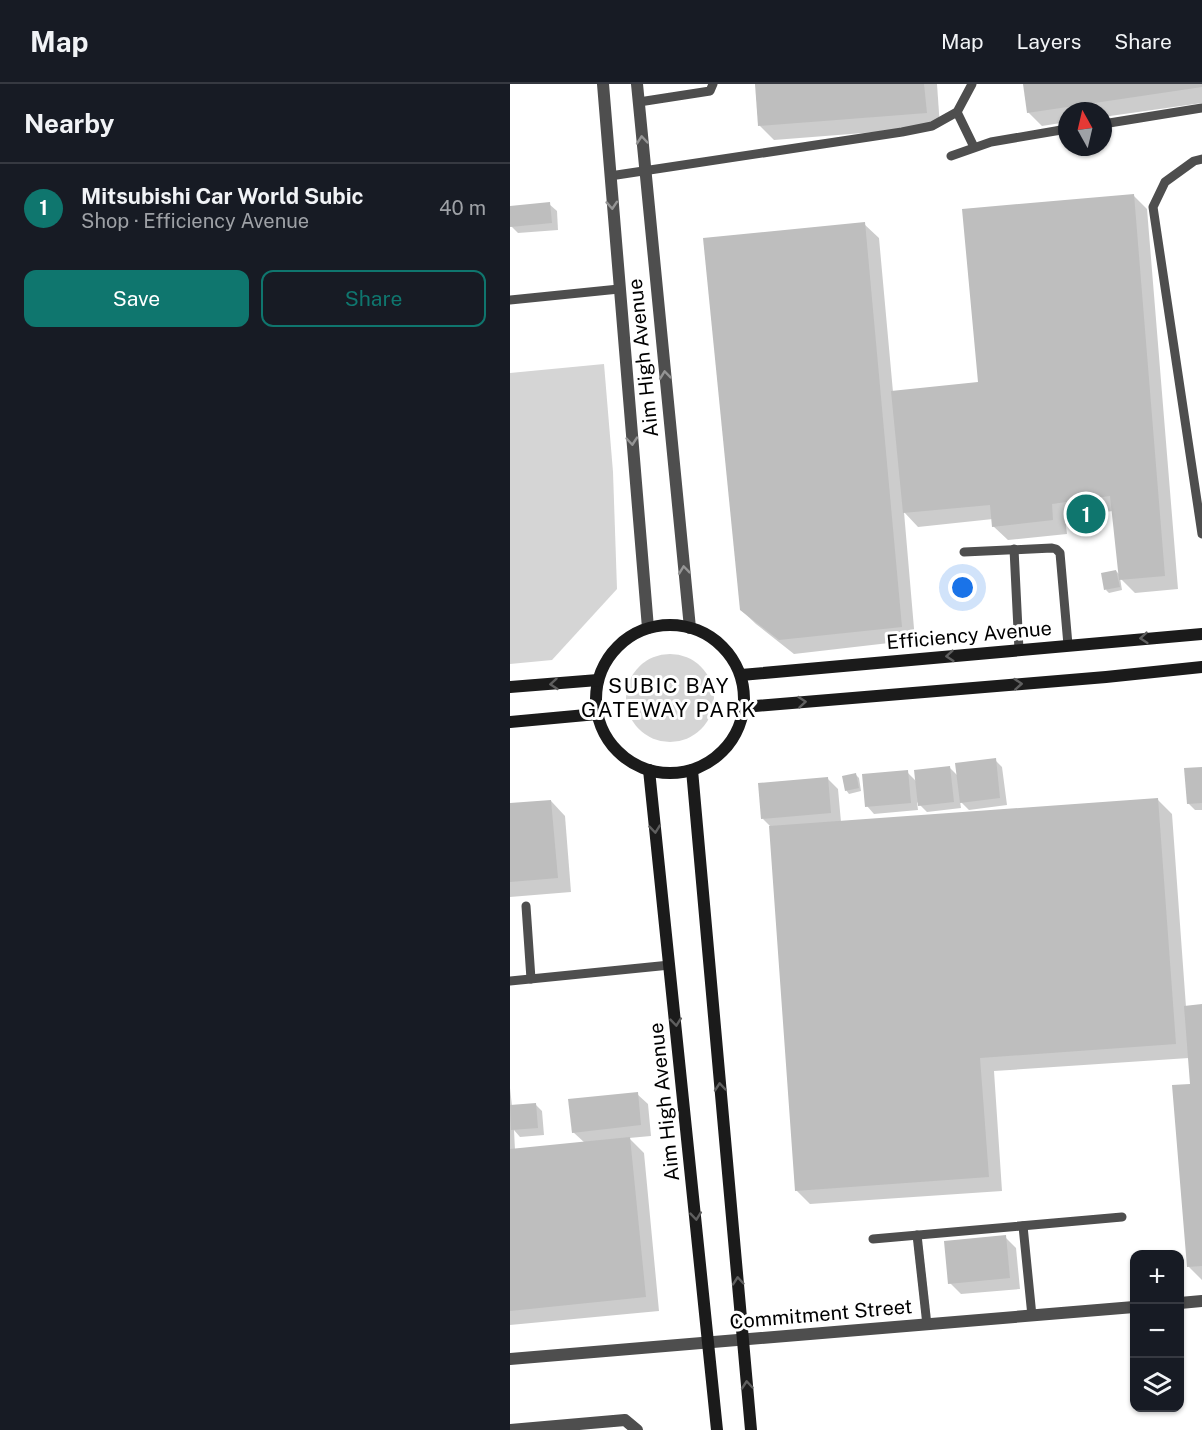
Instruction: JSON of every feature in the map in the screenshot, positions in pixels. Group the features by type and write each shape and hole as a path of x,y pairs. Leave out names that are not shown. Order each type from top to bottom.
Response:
{"street":[{"name":"Aim High Avenue","path":"603,84 648,628"},
{"name":"Aim High Avenue","path":"637,84 690,628"},
{"path":"676,625 690,628 703,633 726,650 741,675 744,707 740,724 721,753 707,763 692,770 671,773 649,770 634,764 610,743 602,729 596,703 598,680 604,666 617,648 634,634 648,628 676,625"},
{"name":"Efficiency Avenue","path":"741,675 1202,634"},
{"path":"744,707 1202,667"},
{"path":"510,687 598,680"},
{"path":"510,722 597,714"},
{"name":"Aim High Avenue","path":"649,770 717,1430"},
{"path":"692,770 751,1430"},
{"path":"1184,1302 1202,1300"},
{"name":"Commitment Street","path":"510,1359 1130,1307"},
{"path":"510,1430 625,1420 637,1430"}],"lane":[{"path":"639,102 710,91 713,84"},
{"path":"610,176 932,126 957,112 972,84"},
{"path":"1112,123 1202,108"},
{"path":"957,112 974,147"},
{"path":"951,156 1012,137 1058,130"},
{"path":"1202,159 1194,161 1165,182 1153,207 1202,534"},
{"path":"510,300 619,289"},
{"path":"964,552 1052,548 1059,553 1068,645"},
{"path":"1014,549 1019,650"},
{"path":"525,906 531,979"},
{"path":"510,981 670,965"},
{"path":"873,1239 1122,1216"},
{"path":"1023,1226 1032,1316"},
{"path":"917,1235 927,1325"}],"shaded area":[{"path":"604,364 613,472 617,589 552,660 510,664 510,373"},
{"path":"670,654 695,661 707,673 714,698 707,723 695,735 670,742 645,735 633,723 626,698 633,673 645,661"}],"building":[{"path":"755,84 924,84 927,113 758,126"},
{"path":"1023,84 1202,84 1202,87 1101,102 1058,102 1058,108 1027,113"},
{"path":"1134,194 1165,576 1119,580 1110,496 1052,504 1053,520 992,527 990,505 903,513 891,391 978,382 962,209"},
{"path":"550,202 552,223 510,227 510,206"},
{"path":"865,222 902,627 779,640 740,610 703,238"},
{"path":"1116,570 1120,587 1104,590 1101,573"},
{"path":"996,758 1000,798 960,803 955,763"},
{"path":"950,766 954,802 918,806 914,770"},
{"path":"1202,767 1202,803 1187,804 1184,768"},
{"path":"908,770 911,803 865,807 862,774"},
{"path":"856,773 859,788 845,791 842,776"},
{"path":"828,777 831,813 761,819 758,783"},
{"path":"1158,798 1176,1044 980,1058 989,1177 795,1191 769,826"},
{"path":"551,800 558,878 510,882 510,803"},
{"path":"1202,1004 1202,1266 1187,1267 1172,1085 1190,1084 1184,1006"},
{"path":"638,1092 641,1125 572,1133 568,1099"},
{"path":"536,1103 538,1128 511,1130 510,1105"},
{"path":"630,1137 646,1297 510,1311 510,1149"},
{"path":"1006,1235 1010,1278 948,1284 944,1241"}],"place":[{"name":"Mitsubishi Car World Subic","path":"1086,514"}],"district":[{"name":"SUBIC BAY GATEWAY PARK","path":"669,697"}]}
